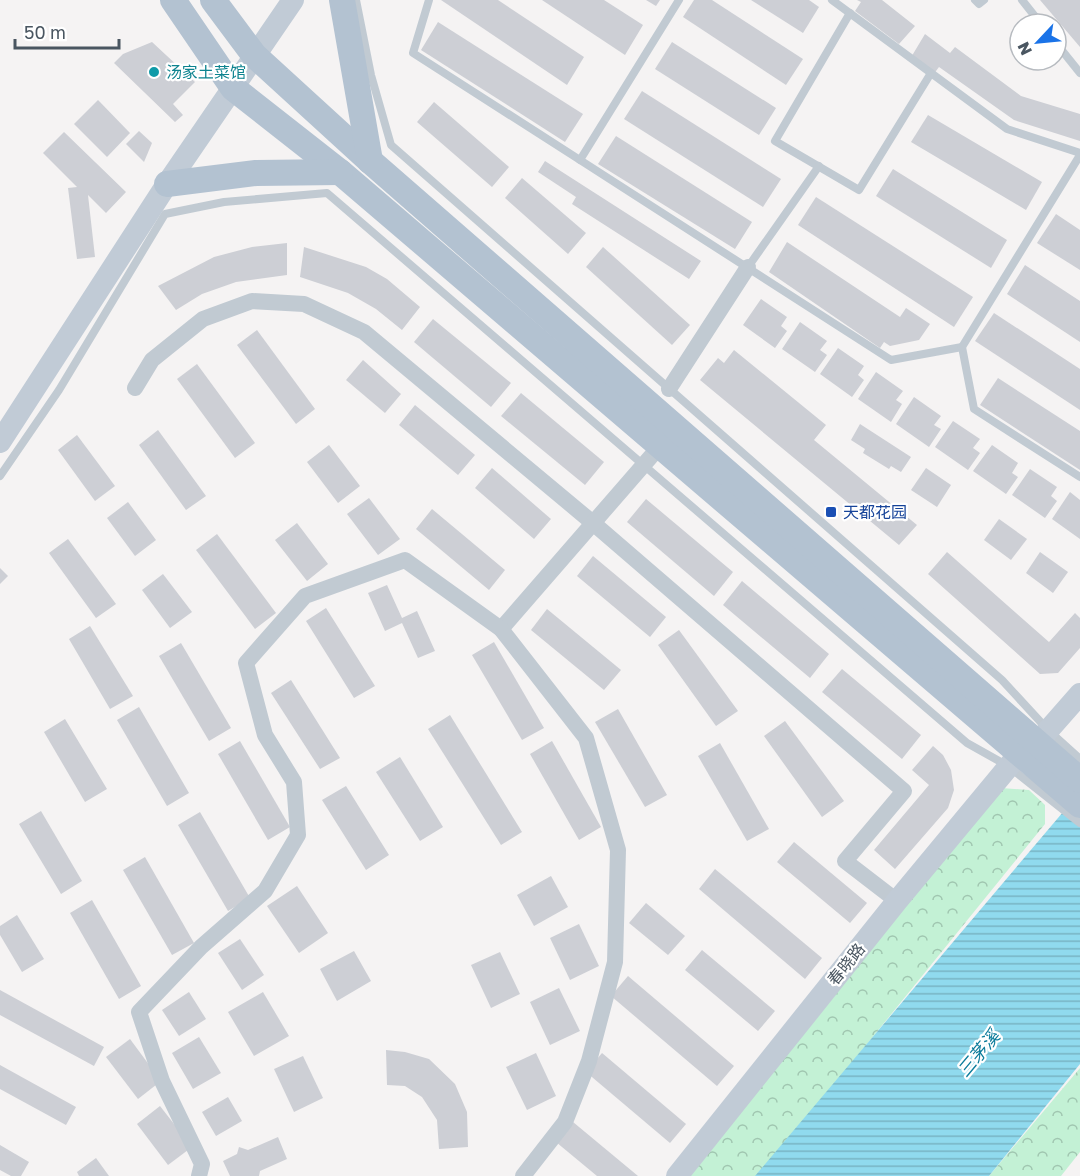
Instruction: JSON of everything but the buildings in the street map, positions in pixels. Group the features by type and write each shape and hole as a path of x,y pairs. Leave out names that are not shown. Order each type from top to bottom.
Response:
{"main road":[{"path":"173,0 233,88 340,172 659,447 1069,780 1080,805"},
{"path":"213,0 254,55 370,161 659,447"},
{"path":"342,0 370,161"},
{"path":"167,184 256,173 340,172"}],"street":[{"path":"0,442 167,184 293,0"},
{"path":"669,389 748,267"},
{"path":"135,388 152,360 203,319 252,302 304,304 364,332 593,523 904,791 845,861 897,901"},
{"path":"501,629 659,447"},
{"path":"199,1176 202,1164 162,1081 139,1012 201,947 265,891 298,835 294,782 265,735 246,663 305,596 405,560 501,629 586,738 618,850 615,962 589,1061 565,1122 523,1176"},
{"name":"春晓路","path":"677,1176 897,901 1028,748 1080,694"}],"lane":[{"path":"356,0 370,75 391,146 1002,680 1028,748 1069,780 1080,823"},
{"path":"429,0 414,53 891,360 962,346"},
{"path":"580,160 679,0"},
{"path":"832,0 1007,129 1080,154 962,346 974,409 1080,477"},
{"path":"975,0 979,4 984,0"},
{"path":"1022,0 1032,12"},
{"path":"850,13 775,141 859,190 931,73"},
{"path":"1068,58 1080,73"},
{"path":"748,267 819,166"},
{"path":"0,476 59,390 165,214 224,202 327,193 659,447 967,743 1028,748"}],"green space":[{"path":"1001,788 1029,790 1045,805 1045,824 846,1070 756,1176 677,1176"},
{"path":"1080,1068 1080,1152 1061,1176 989,1176"}],"water":[{"name":"三茅溪","path":"1080,792 1080,1064 989,1176 755,1176"}],"place":[{"name":"汤家土菜馆","path":"154,72"},
{"name":"天都花园","path":"831,512"}]}
